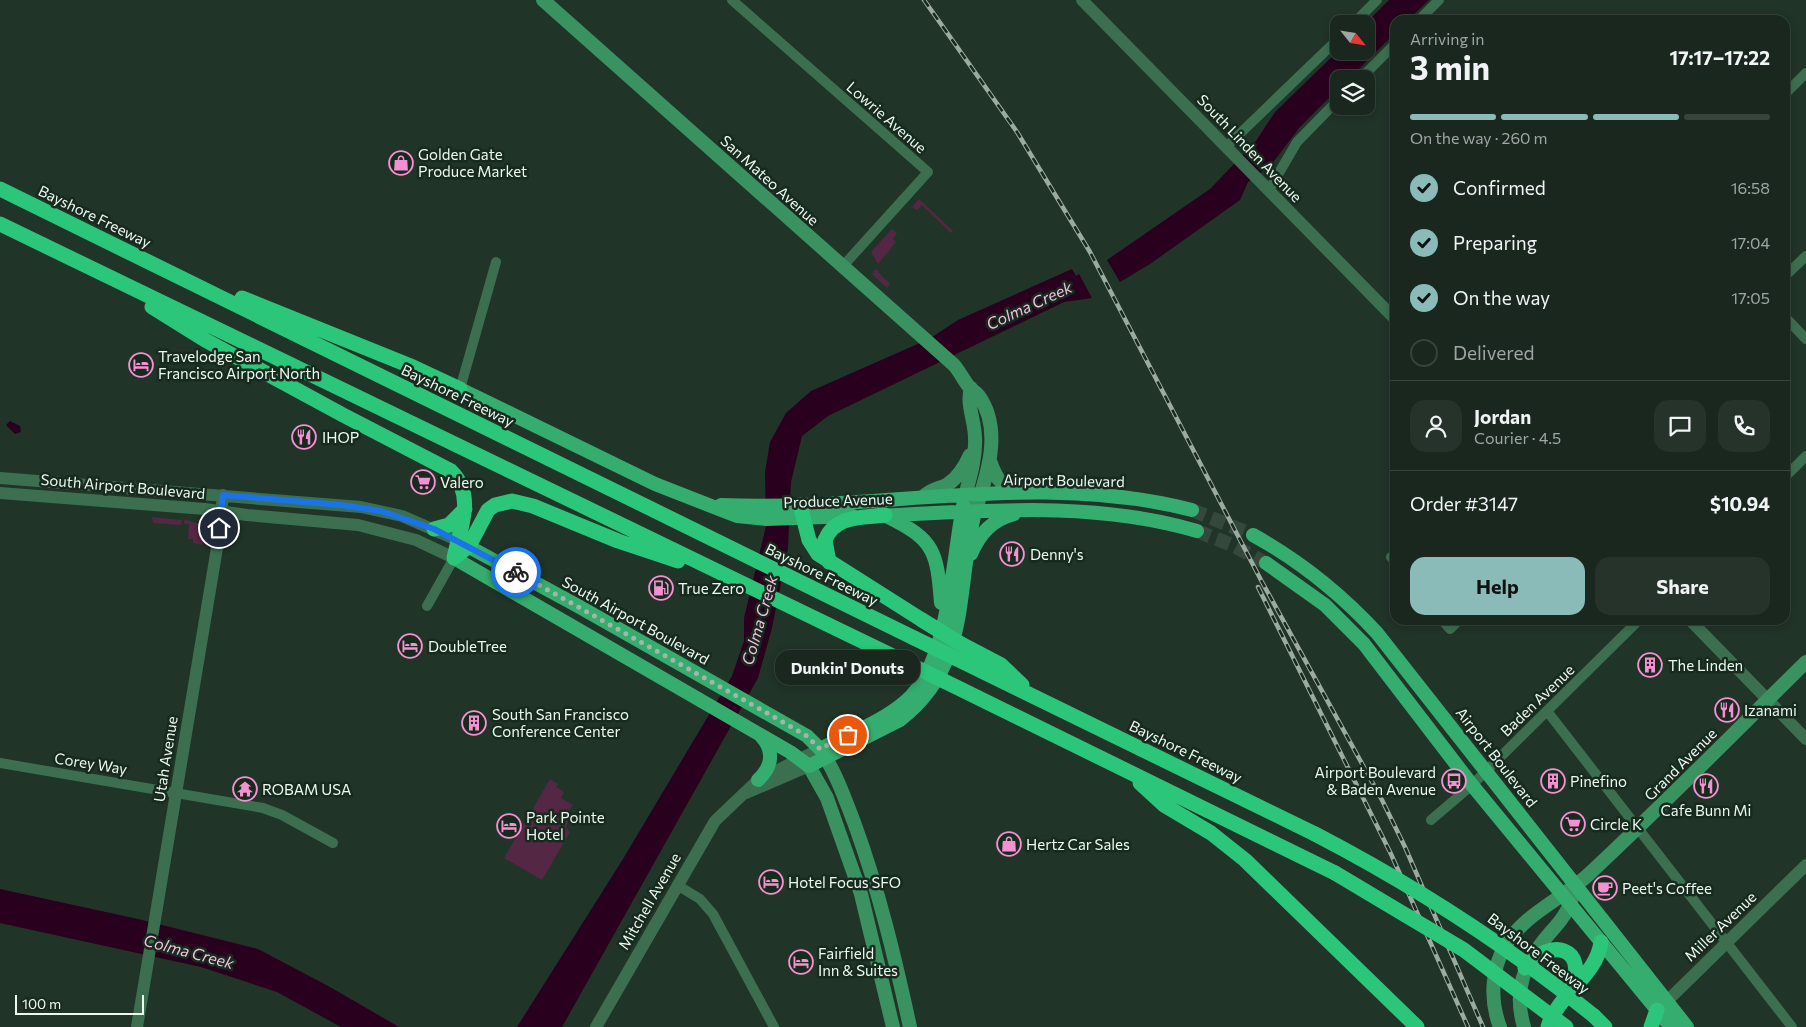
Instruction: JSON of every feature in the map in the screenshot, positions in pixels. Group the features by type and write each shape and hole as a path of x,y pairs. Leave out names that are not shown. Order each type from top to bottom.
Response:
{"highway":[{"name":"Bayshore Freeway","path":"0,189 1315,834 1408,885 1470,924 1537,971 1606,1027"},
{"path":"0,224 903,661 1128,772 1245,860 1417,1027"},
{"path":"167,270 264,306 460,389"},
{"path":"99,272 205,340 451,471 462,485 465,509 463,543"},
{"path":"454,558 488,510 495,505 512,501 533,506 618,541 737,581"},
{"path":"434,529 448,525 465,509"},
{"path":"798,512 813,547 829,562 961,644 1001,665 1034,696"},
{"path":"829,562 825,540 833,527 846,520 885,515"},
{"path":"1161,795 1335,873 1402,911 1464,950 1566,1027"},
{"path":"1548,1027 1553,1013 1596,960 1601,942"},
{"path":"1525,968 1535,957 1547,950 1564,951 1572,958 1575,970 1573,983 1566,997"},
{"path":"1651,1027 1662,1005"}],"main road":[{"name":"San Mateo Avenue","path":"544,0 926,339 949,360 970,388 978,394 988,415 991,439 990,460 980,496 968,512"},
{"path":"894,1027 861,894 827,798 805,762 900,720 913,710 936,684 945,667 956,633 965,574 968,512 965,496 975,452 975,439 968,398 970,388"},
{"name":"Produce Avenue","path":"460,389 664,488 705,504 765,513 798,512 885,515 968,512"},
{"path":"922,497 929,490 948,484 957,476 968,460 975,439"},
{"path":"990,460 999,482 1030,493"},
{"name":"Airport Boulevard","path":"965,496 1030,493 1115,496 1154,501 1192,510"},
{"name":"Produce Avenue","path":"798,512 922,497 965,496"},
{"path":"965,574 975,544 988,526 1011,515 1041,510"},
{"name":"Airport Boulevard","path":"968,512 1041,510 1112,513 1156,520 1197,531"},
{"path":"824,754 880,719 906,701 918,689 934,661 968,512"},
{"path":"885,515 915,530 929,545 938,568 943,623"},
{"name":"Airport Boulevard","path":"1253,535 1306,567 1349,604 1383,640 1486,770 1575,887 1662,1005 1671,1027"},
{"name":"South Airport Boulevard","path":"463,543 807,736 824,754"},
{"name":"South Airport Boulevard","path":"454,558 753,730 805,762"},
{"name":"Airport Boulevard","path":"1266,563 1311,593 1351,630 1376,659 1472,785 1601,942 1662,1005 1687,1027"},
{"name":"Grand Avenue","path":"1575,887 1638,828 1806,662"},
{"path":"753,730 769,747 771,755 770,765 758,780"},
{"path":"824,754 843,793 877,887 895,956 910,1027"},
{"path":"1524,1027 1519,1002 1519,990 1525,968 1575,887"},
{"path":"1500,1027 1494,1000 1494,980 1500,956 1516,932 1566,900"}],"street":[{"name":"Lowrie Avenue","path":"732,0 928,172 843,266"},
{"name":"South Linden Avenue","path":"1082,0 1390,314"},
{"path":"1362,15 1377,0"},
{"path":"1424,15 1439,0"},
{"path":"1230,151 1330,47"},
{"path":"1369,70 1390,49"},
{"path":"1790,89 1806,73"},
{"path":"1264,186 1297,142 1330,108"},
{"path":"1790,271 1806,256"},
{"path":"460,389 496,262"},
{"path":"1790,322 1806,339"},
{"path":"1790,472 1806,456"},
{"name":"South Airport Boulevard","path":"0,478 361,507 402,516 463,543"},
{"name":"South Airport Boulevard","path":"0,493 221,512 376,528 416,540 454,558"},
{"name":"Utah Avenue","path":"137,1027 218,542 223,495"},
{"path":"427,606 454,558"},
{"name":"Baden Avenue","path":"1431,820 1472,785 1634,625"},
{"path":"1695,625 1806,739"},
{"path":"1547,711 1792,1027"},
{"name":"Mitchell Avenue","path":"596,1027 715,821 758,780 805,762"},
{"name":"Mitchell Avenue","path":"739,797 805,762"},
{"name":"Corey Way","path":"0,763 270,810 333,843"},
{"name":"Miller Avenue","path":"1662,1005 1806,865"},
{"path":"677,885 700,899 713,914 774,1027"}],"shaded area":[{"path":"919,199 953,231 951,233 922,205 917,210 912,207"},
{"path":"892,229 897,233 893,239 896,242 878,264 871,252"},
{"path":"876,268 890,284 887,288 872,274"},
{"path":"152,517 182,520 181,525 153,523"},
{"path":"184,519 199,524 204,535 203,545 193,543 193,539 188,539 189,524 184,524"},
{"path":"550,779 558,784 556,787 564,792 561,798 573,805 566,814 569,819 566,828 570,832 542,880 504,858"}],"water":[{"path":"1389,0 1429,0 1413,15 1390,15 1390,38 1375,53 1374,15"},
{"path":"1330,59 1368,60 1358,70 1330,70 1330,97 1300,127 1271,165 1248,182 1240,200 1150,264 1120,282 1107,260 1210,189 1256,141 1275,112"},
{"name":"Colma Creek","path":"1072,269 1076,276 1079,274 1092,298 1064,302 828,416 802,436 791,482 788,548 772,628 758,678 562,1027 517,1027 623,859 732,676 744,641 744,618 766,526 765,472 770,442 786,413 811,391 929,339 958,320"},
{"path":"10,421 20,426 21,432 15,434 6,425"},
{"name":"Colma Creek","path":"0,889 138,919 258,949 330,987 399,1027 341,1027 277,992 201,967 0,923"}],"tunnel":[{"path":"1192,510 1253,535"},
{"path":"1197,531 1232,545 1266,563"}],"railway":[{"path":"924,0 1017,132 1090,252 1262,582 1382,800 1405,847 1483,1027"},
{"path":"1258,587 1391,854 1468,1027"}],"way so far":[{"path":"516,572 807,736 820,749 848,735"}],"place":[{"name":"Golden Gate Produce Market","path":"401,163"},
{"name":"Travelodge San Francisco Airport North","path":"141,365"},
{"name":"IHOP","path":"304,437"},
{"name":"Valero","path":"423,482"},
{"name":"Denny's","path":"1012,554"},
{"name":"True Zero","path":"661,588"},
{"name":"DoubleTree","path":"410,646"},
{"name":"The Linden","path":"1650,665"},
{"name":"Izanami","path":"1727,710"},
{"name":"South San Francisco Conference Center","path":"474,723"},
{"name":"Dunkin' Donuts","path":"848,735"},
{"name":"Airport Boulevard & Baden Avenue","path":"1454,781"},
{"name":"Pinefino","path":"1553,781"},
{"name":"Cafe Bunn Mi","path":"1706,786"},
{"name":"ROBAM USA","path":"245,789"},
{"name":"Circle K","path":"1573,824"},
{"name":"Park Pointe Hotel","path":"509,826"},
{"name":"Hertz Car Sales","path":"1009,844"},
{"name":"Hotel Focus SFO","path":"771,882"},
{"name":"Peet's Coffee","path":"1605,888"},
{"name":"Fairfield Inn & Suites","path":"801,962"}],"route":[{"path":"219,528 223,495 361,507 402,516 422,524 469,546 516,572"}]}
